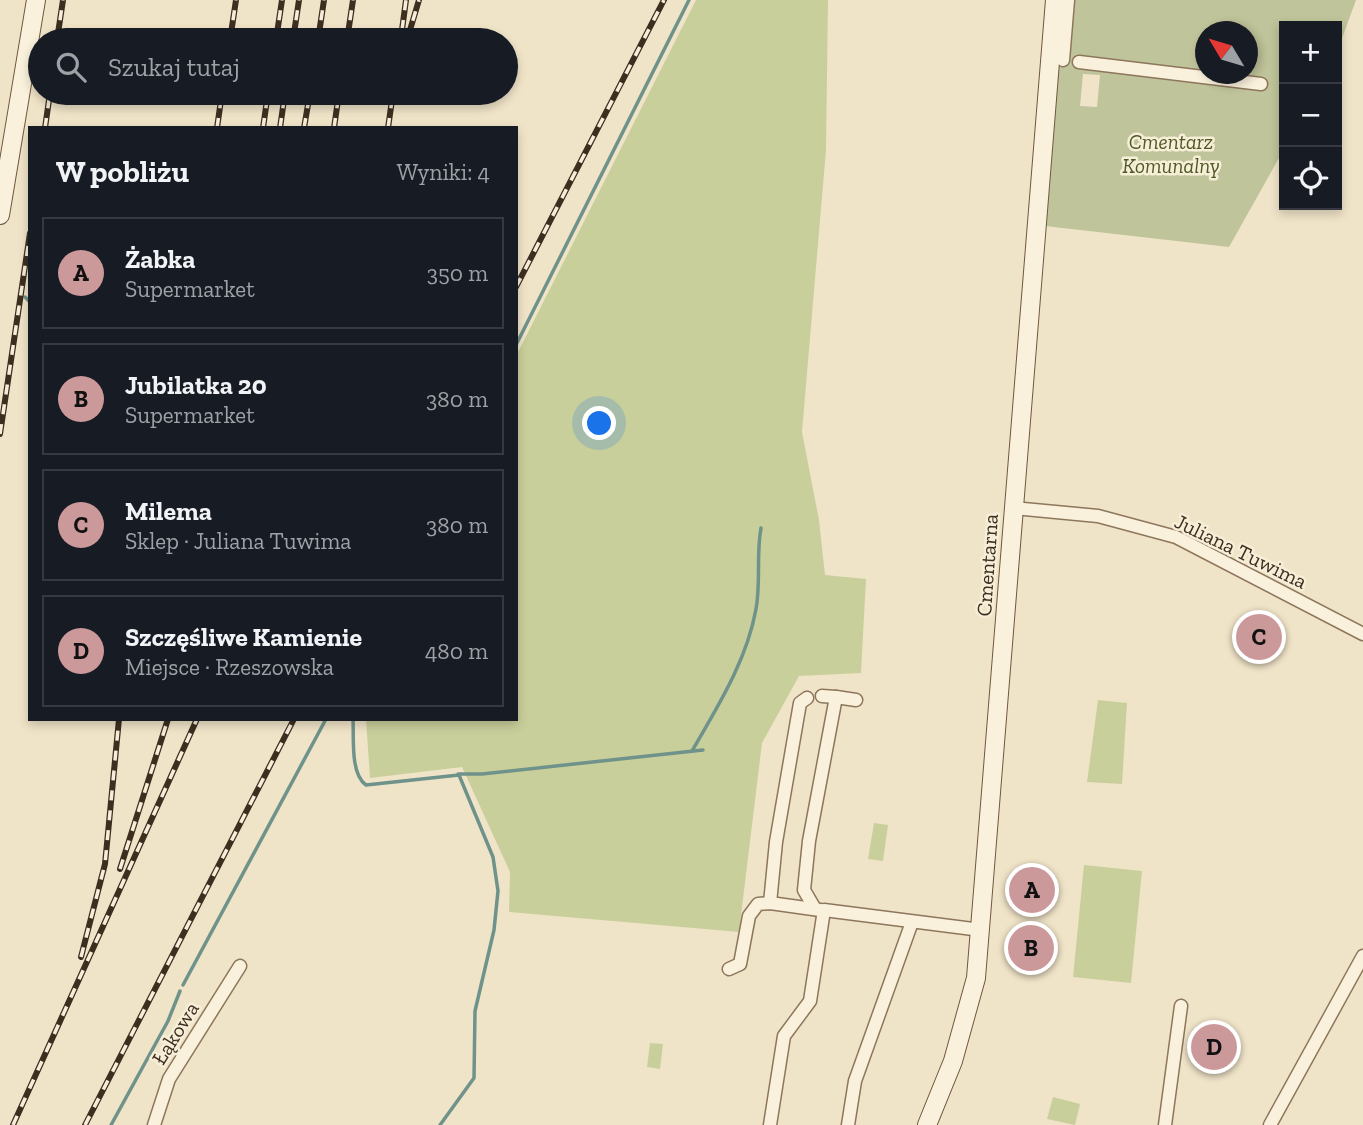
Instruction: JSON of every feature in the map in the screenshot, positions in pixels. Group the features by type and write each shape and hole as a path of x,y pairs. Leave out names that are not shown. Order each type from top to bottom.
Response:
{"street":[{"path":"31,28 36,0"},
{"name":"Cmentarna","path":"927,1125 953,1061 970,1005 981,930 1055,0"},
{"path":"1063,60 1068,0"},
{"path":"0,215 28,48"},
{"path":"1079,62 1261,84"},
{"name":"Juliana Tuwima","path":"1014,508 1098,516 1176,537 1363,634"},
{"path":"822,696 856,700"},
{"path":"770,1125 784,1036 810,1001 820,910 804,890 808,841 836,697"},
{"path":"770,903 776,842 800,704 807,698"},
{"path":"729,969 736,967 741,959 751,911 758,904 770,903 981,930"},
{"path":"849,1125 855,1081 912,922"},
{"path":"1270,1125 1363,956"},
{"name":"Łąkowa","path":"154,1125 169,1079 240,966"},
{"path":"1165,1125 1181,1006"}],"green space":[{"path":"696,0 828,0 826,150 802,432 819,520 825,575 866,579 861,673 799,676 762,743 739,932 509,912 510,872 462,767 370,778 366,721 518,721 518,352"},
{"name":"Cmentarz Komunalny","path":"1064,0 1356,0 1342,38 1342,21 1279,21 1279,158 1229,247 1045,226","holes":["1083,74 1100,75 1097,107 1080,106"]},
{"path":"1098,700 1127,703 1122,784 1087,782"},
{"path":"874,823 888,825 883,861 868,859"},
{"path":"1084,865 1142,871 1131,983 1073,977"},
{"path":"650,1043 663,1044 660,1069 647,1067"},
{"path":"1053,1097 1080,1104 1075,1125 1047,1119"}],"waterway":[{"path":"518,341 689,0"},
{"path":"25,297 28,300"},
{"path":"692,751 739,664 752,628 757,599 761,528"},
{"path":"183,985 325,721"},
{"path":"353,721 355,764 357,773 366,785 459,775 493,857 498,891 494,930 475,1011 474,1078 440,1125"},
{"path":"458,774 482,774 703,750"},
{"path":"111,1125 168,1021 180,991"}],"railway":[{"path":"59,28 63,0"},
{"path":"232,28 236,0"},
{"path":"278,28 282,0"},
{"path":"295,28 299,0"},
{"path":"320,28 324,0"},
{"path":"349,28 353,0"},
{"path":"402,28 406,0"},
{"path":"411,28 419,0"},
{"path":"518,283 664,0"},
{"path":"45,126 48,105"},
{"path":"217,126 220,105"},
{"path":"263,126 266,105"},
{"path":"280,126 283,105"},
{"path":"304,126 308,105"},
{"path":"334,126 337,105"},
{"path":"388,126 391,105"},
{"path":"0,434 28,246"},
{"path":"81,957 105,864 119,721"},
{"path":"120,869 167,721"},
{"path":"13,1125 196,721"},
{"path":"85,1125 293,721"}],"place":[{"name":"Milema","path":"1259,637"},
{"name":"Żabka","path":"1032,890"},
{"name":"Jubilatka 20","path":"1031,948"},
{"name":"Szczęśliwe Kamienie","path":"1214,1047"}]}
